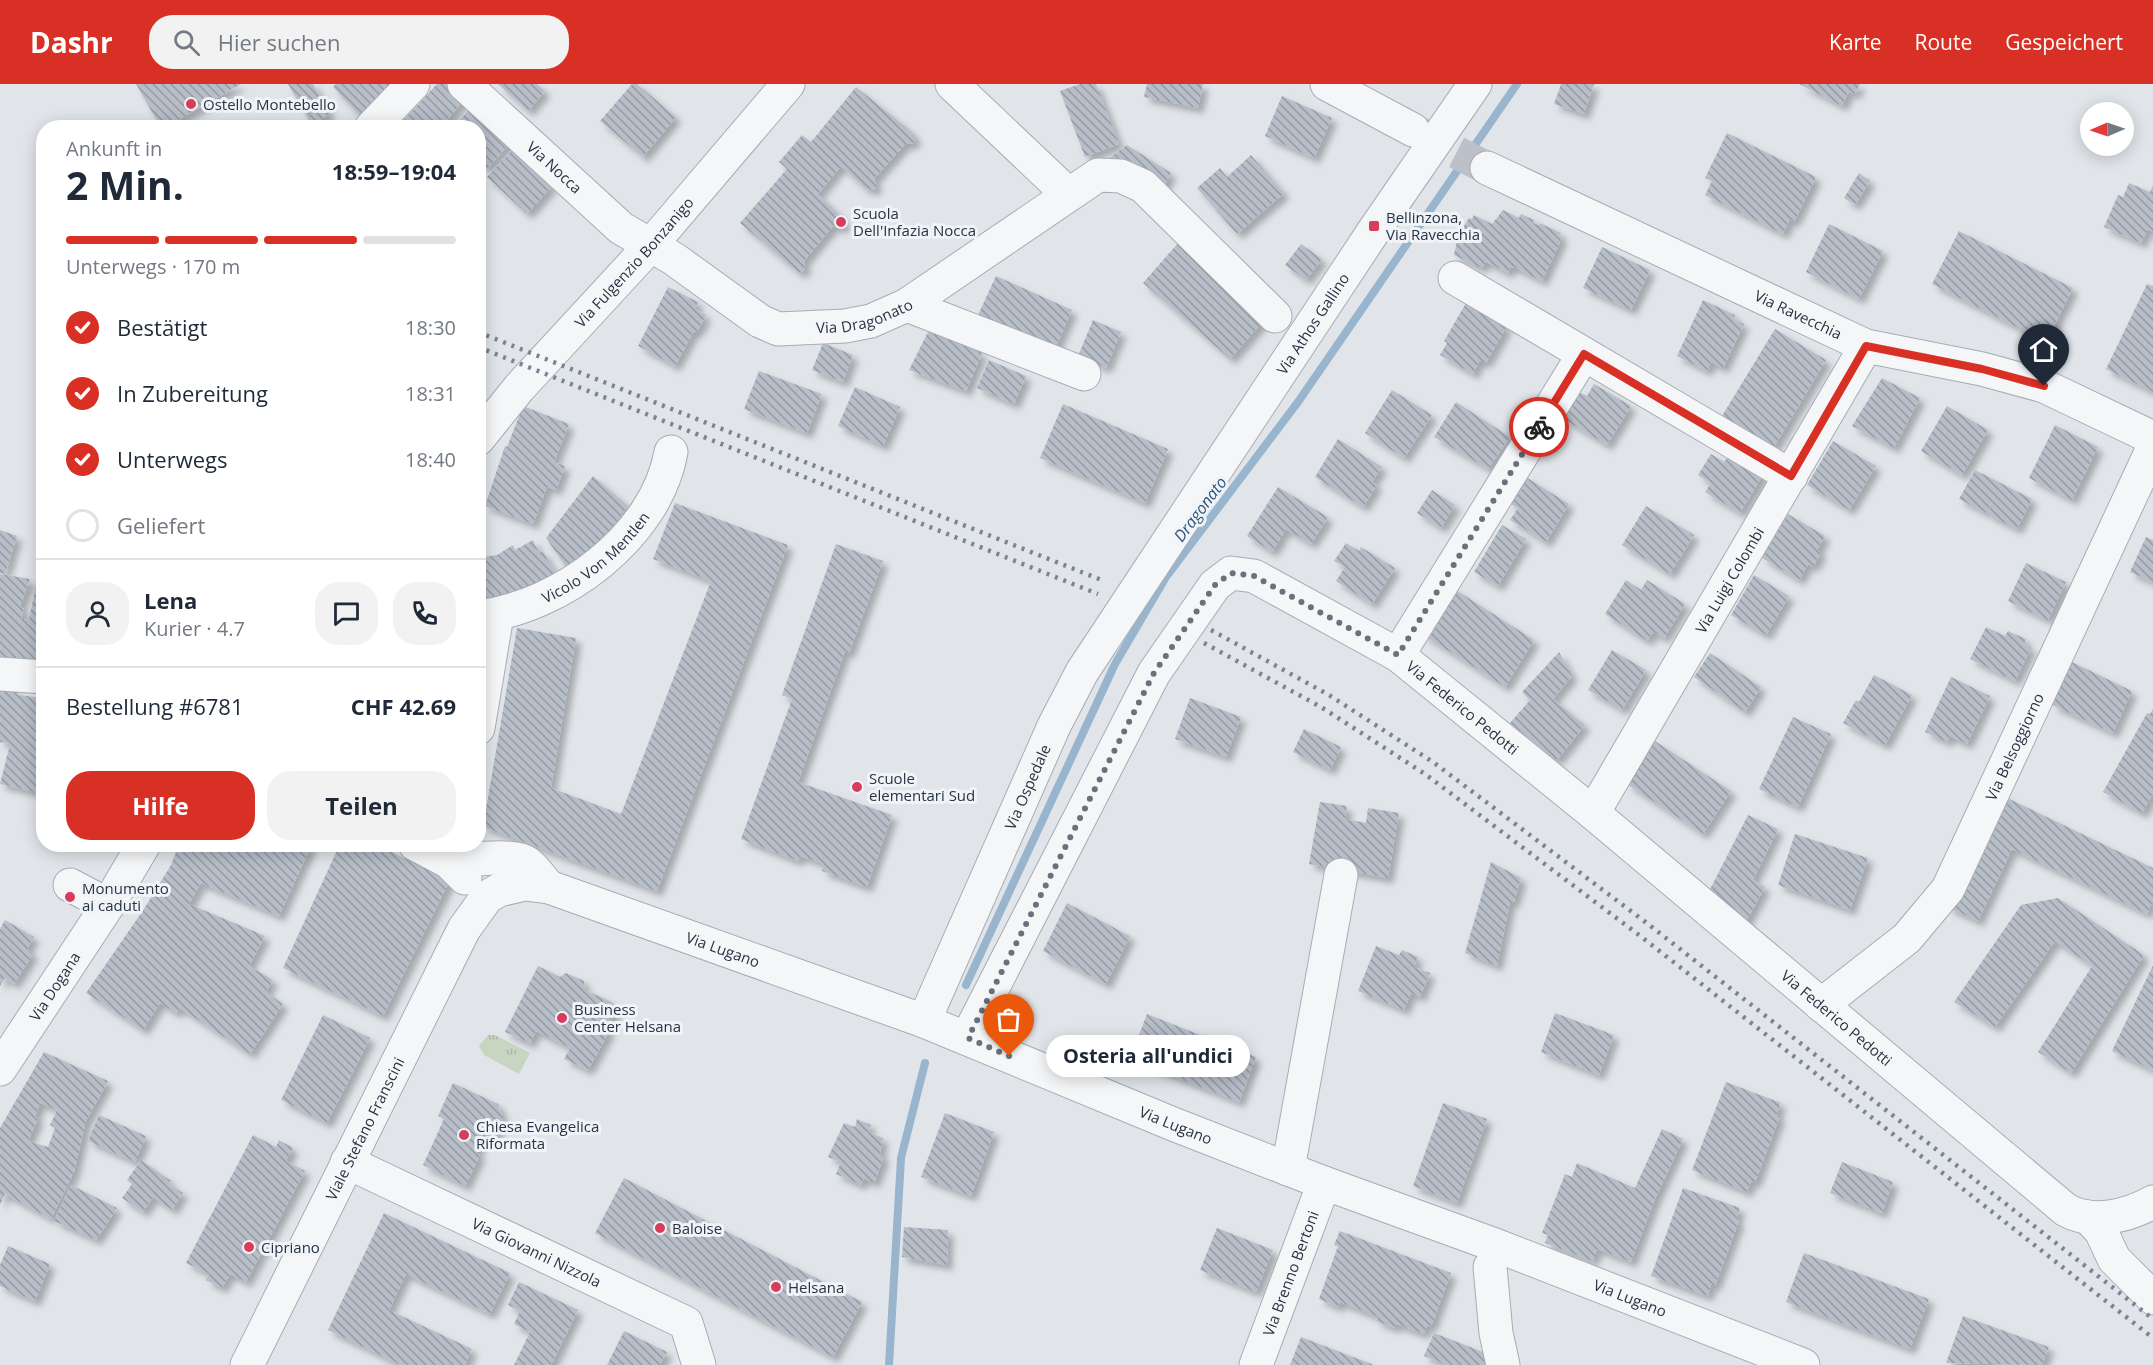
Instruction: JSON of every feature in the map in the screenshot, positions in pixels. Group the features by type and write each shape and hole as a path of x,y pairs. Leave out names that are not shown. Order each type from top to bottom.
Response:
{"street":[{"path":"379,120 413,84"},
{"name":"Via Nocca","path":"464,84 621,228 650,246"},
{"name":"Via Fulgenzio Bonzanigo","path":"486,429 519,388 650,246 788,84"},
{"path":"952,84 1068,194"},
{"path":"1327,84 1413,130"},
{"name":"Via Athos Gallino","path":"1154,565 1375,229 1475,84"},
{"name":"Via Ravecchia","path":"1487,168 1866,346 1982,369 2044,386 2153,438"},
{"name":"Via Dragonato","path":"650,246 674,260 760,321 778,329 845,326 871,321 907,305 1068,194 1098,176 1121,176 1143,186 1275,316"},
{"path":"1455,278 1791,476"},
{"path":"907,305 1084,374"},
{"name":"Via Luigi Colombi","path":"1593,813 1866,346"},
{"path":"1398,655 1584,354"},
{"name":"Via Belsoggiorno","path":"1821,1005 1907,938 1948,890 2153,448"},
{"name":"Vicolo Von Mentlen","path":"488,616 566,586 617,548 651,504 668,470 671,452"},
{"name":"Via Ospedale","path":"924,1021 1054,726 1082,672 1154,565"},
{"name":"Via Federico Pedotti","path":"968,1038 1154,673 1215,585 1231,573 1254,576 1398,655 1593,813 2066,1210 2074,1215 2112,1217 2146,1206"},
{"path":"486,638 488,616"},
{"path":"0,674 36,676"},
{"name":"Via Dogana","path":"0,1069 11,1029 108,905 137,852"},
{"path":"453,853 476,890 487,897"},
{"name":"Via Lugano","path":"453,853 478,859 521,860 529,864 549,887"},
{"path":"1288,1169 1341,875"},
{"name":"Via Lugano","path":"487,897 513,885 537,884 549,887 924,1021 1173,1125 1495,1245 1803,1365"},
{"path":"70,885 108,905"},
{"name":"Viale Stefano Franscini","path":"247,1365 464,929 487,897"},
{"name":"Via Giovanni Nizzola","path":"347,1162 686,1323 699,1365"},
{"name":"Via Brenno Bertoni","path":"1256,1365 1324,1183"},
{"path":"2088,1217 2101,1231 2114,1259 2153,1298"},
{"path":"1490,1267 1496,1333 1503,1365"}],"green space":[{"path":"488,1035 495,1035 530,1053 519,1074 484,1055 479,1046"}],"building":[{"path":"136,84 241,84 178,120 156,120"},
{"path":"288,84 313,84 330,114 319,120 309,120"},
{"path":"336,84 402,84 369,120 363,120 333,87"},
{"path":"437,84 450,84 466,98 447,120 403,120"},
{"path":"498,84 537,84 545,91 528,111"},
{"path":"632,84 637,84 676,117 643,157 600,121"},
{"path":"1080,84 1096,84 1119,144 1085,157 1060,91"},
{"path":"1147,84 1203,84 1198,108 1144,97"},
{"path":"1561,84 1594,84 1584,114 1554,104"},
{"path":"1799,84 1860,84 1855,94 1849,91 1842,106"},
{"path":"856,87 906,127 915,136 915,140 912,144 905,144 874,179 877,186 874,190 866,189 841,166 818,194 843,218 845,225 840,228 833,226 804,261 805,270 799,273 740,223 787,169 779,162 802,135 811,142"},
{"path":"1282,96 1332,118 1314,158 1265,136"},
{"path":"471,107 486,120 460,120"},
{"path":"486,120 511,142 486,168"},
{"path":"1727,133 1816,177 1794,222 1790,219 1783,234 1705,195 1712,181 1705,178"},
{"path":"1127,145 1171,173 1163,188 1104,162"},
{"path":"513,149 552,186 527,214 487,177"},
{"path":"1251,155 1284,193 1237,234 1197,188 1220,168 1227,177"},
{"path":"1859,173 1870,181 1855,205 1844,198"},
{"path":"2129,183 2150,192 2153,185 2153,232 2148,229 2141,243 2104,227 2118,195 2123,197"},
{"path":"1503,210 1519,218 1521,214 1534,220 1533,223 1539,225 1540,223 1561,233 1559,236 1562,238 1542,281 1514,267 1510,268 1508,273 1486,262 1481,268 1454,255 1458,236 1469,218 1472,219 1474,215 1492,224"},
{"path":"1829,224 1883,251 1859,299 1806,272"},
{"path":"1959,231 2073,288 2046,342 1932,284"},
{"path":"1179,242 1266,318 1230,359 1143,283"},
{"path":"1301,244 1322,259 1306,280 1285,265"},
{"path":"1602,247 1650,270 1631,310 1583,288"},
{"path":"996,276 1072,310 1055,349 978,315"},
{"path":"2147,284 2153,286 2153,392 2106,369"},
{"path":"668,287 698,302 695,309 706,315 697,332 694,331 675,366 638,346"},
{"path":"1703,300 1735,315 1734,319 1744,324 1723,368 1711,362 1707,371 1677,356"},
{"path":"1466,303 1507,326 1486,363 1480,360 1473,374 1440,355 1447,343 1444,341"},
{"path":"1093,320 1121,332 1106,368 1078,356"},
{"path":"1775,329 1826,360 1774,447 1722,416"},
{"path":"929,330 982,353 966,391 909,370"},
{"path":"823,343 853,355 843,382 812,370"},
{"path":"989,360 1026,376 1014,404 977,388"},
{"path":"759,371 822,394 807,433 744,409"},
{"path":"1882,378 1920,398 1894,448 1852,426"},
{"path":"1594,384 1631,406 1607,445 1563,419 1579,392 1587,396"},
{"path":"855,387 900,407 883,446 838,426"},
{"path":"1392,390 1432,415 1404,458 1365,433"},
{"path":"1456,402 1510,437 1488,469 1434,437"},
{"path":"1063,404 1168,449 1145,503 1040,458"},
{"path":"523,406 569,424 554,462 565,466 556,490 547,487 533,524 486,506 505,446 507,447"},
{"path":"1947,406 1988,430 1962,475 1921,451"},
{"path":"2055,425 2098,447 2072,500 2029,478"},
{"path":"1338,439 1382,467 1372,482 1377,485 1363,507 1315,477"},
{"path":"1833,441 1876,466 1849,510 1807,485"},
{"path":"1731,453 1764,473 1740,513 1705,492 1711,483 1698,475 1711,454 1724,462"},
{"path":"1975,470 2032,499 2017,529 1987,514 1996,494 1986,513 1959,499"},
{"path":"593,476 628,506 592,555 569,571 546,538"},
{"path":"1526,477 1569,504 1546,542 1510,520 1518,508 1509,503"},
{"path":"1278,487 1328,517 1311,544 1286,529 1272,552 1247,536"},
{"path":"1432,490 1455,505 1441,528 1417,513"},
{"path":"675,503 788,545 657,891 486,828 486,809 517,628 576,638 551,788 621,814 711,581 653,559"},
{"path":"1646,506 1694,535 1670,574 1622,545"},
{"path":"1788,514 1825,536 1817,550 1821,553 1813,567 1808,564 1799,580 1762,558"},
{"path":"1502,525 1526,539 1498,586 1474,572"},
{"path":"0,530 17,536 5,574 0,573"},
{"path":"2146,537 2153,540 2153,582 2130,572"},
{"path":"533,540 539,553 543,551 557,577 486,605 486,557 497,555 513,545 515,550"},
{"path":"1346,543 1359,551 1361,547 1395,568 1372,604 1336,581 1345,567 1334,561"},
{"path":"836,544 883,561 849,653 845,651 798,782 892,815 867,887 822,871 824,864 800,856 798,861 741,839 792,699 782,695"},
{"path":"2026,563 2066,582 2048,620 2008,601"},
{"path":"0,574 30,579 20,607 24,609 21,619 29,619 36,585 36,670 0,665"},
{"path":"1754,575 1789,596 1766,635 1731,615"},
{"path":"1626,580 1641,590 1647,580 1685,604 1664,638 1653,632 1647,641 1605,614"},
{"path":"1451,587 1534,640 1505,687 1422,634"},
{"path":"1986,627 2005,636 2008,631 2026,639 2024,644 2031,648 2015,681 1970,659"},
{"path":"1612,650 1646,670 1622,710 1588,690"},
{"path":"1559,652 1572,676 1553,699 1585,725 1556,761 1510,723 1530,700 1522,692"},
{"path":"1710,653 1761,687 1745,712 1694,677"},
{"path":"2072,662 2132,691 2113,733 2052,705"},
{"path":"1874,675 1912,695 1885,745 1843,723 1856,700 1859,702"},
{"path":"1951,677 1990,696 1967,744 1950,736 1947,742 1925,732"},
{"path":"0,689 19,690 17,695 36,697 36,792 0,784 10,744 0,742"},
{"path":"1190,698 1241,717 1226,757 1175,739"},
{"path":"2153,709 2153,793 2142,813 2103,792 2147,713 2150,714"},
{"path":"1793,717 1831,734 1798,807 1759,789"},
{"path":"1304,729 1341,747 1330,770 1293,752"},
{"path":"1655,741 1731,791 1703,834 1627,784"},
{"path":"2001,795 2153,868 2153,900 2147,914 2012,849 1978,921 1947,907"},
{"path":"1320,802 1347,806 1345,819 1366,823 1368,808 1399,813 1388,878 1309,864"},
{"path":"1748,815 1778,829 1753,880 1765,887 1742,929 1704,901"},
{"path":"1795,834 1868,858 1850,910 1778,885"},
{"path":"176,852 308,852 279,916 201,883 189,904 265,936 249,966 273,980 266,992 283,1004 250,1054 180,1008 176,1013 160,1003 143,1030 86,993 144,909 171,865"},
{"path":"336,852 392,852 450,880 383,1016 283,968"},
{"path":"1491,862 1521,878 1514,902 1510,902 1497,966 1465,953"},
{"path":"2058,898 2144,955 2071,1073 2038,1052 2092,966 2055,941 1995,1027 1954,1002 2021,905"},
{"path":"1067,903 1130,936 1106,984 1043,951"},
{"path":"5,920 34,937 27,949 33,954 14,984 5,978 0,986 0,929"},
{"path":"1376,946 1399,955 1402,950 1418,957 1414,967 1430,973 1420,997 1411,993 1404,1010 1358,991"},
{"path":"2153,965 2153,1070 2112,1051"},
{"name":"Business Center Helsana","path":"538,966 560,977 566,973 584,981 585,990 610,1001 618,1008 606,1028 610,1030 588,1070 564,1059 570,1048 536,1031 530,1043 505,1032"},
{"path":"1555,1013 1614,1035 1599,1075 1541,1052"},
{"path":"1147,1014 1256,1057 1239,1102 1130,1059"},
{"path":"323,1015 370,1038 327,1123 281,1100"},
{"path":"44,1052 108,1081 86,1121 74,1172 51,1219 5,1194 0,1205 0,1128","holes":["40,1103 57,1110 50,1125 55,1128 48,1147 28,1141 38,1119 35,1117"]},
{"path":"1726,1082 1781,1103 1776,1115 1780,1116 1755,1183 1751,1181 1747,1192 1692,1170"},
{"name":"Chiesa Evangelica Riformata","path":"453,1083 498,1104 503,1118 497,1133 484,1137 476,1153 480,1155 465,1186 423,1165 444,1119 438,1116"},
{"path":"1443,1103 1487,1119 1457,1203 1413,1186"},
{"path":"945,1113 994,1132 971,1196 921,1177"},
{"path":"99,1115 146,1136 135,1162 88,1141"},
{"path":"857,1119 871,1125 868,1132 883,1138 880,1154 884,1157 874,1183 864,1178 861,1185 836,1174 841,1162 828,1157 844,1123 855,1127"},
{"path":"1662,1129 1683,1139 1655,1199 1631,1262 1597,1249 1593,1261 1545,1243 1548,1235 1542,1233 1565,1174 1572,1177 1577,1163 1635,1188"},
{"path":"253,1135 276,1147 279,1140 293,1148 286,1161 305,1171 246,1282 230,1274 222,1288 206,1280 209,1274 186,1263"},
{"path":"141,1160 171,1181 169,1184 183,1193 172,1210 153,1197 143,1212 122,1198 132,1184 127,1180"},
{"path":"1842,1162 1893,1182 1882,1213 1830,1193"},
{"path":"624,1178 862,1302 833,1357 595,1233"},
{"path":"71,1185 117,1208 96,1240 54,1221"},
{"path":"1683,1188 1740,1208 1736,1220 1739,1221 1715,1286 1711,1284 1708,1296 1651,1276"},
{"path":"384,1213 510,1273 490,1314 406,1274 389,1310 472,1349 465,1365 401,1365 328,1330"},
{"path":"904,1227 948,1230 947,1265 902,1257"},
{"path":"1217,1228 1273,1250 1256,1292 1200,1270"},
{"path":"1340,1231 1451,1273 1431,1327 1427,1325 1424,1334 1396,1324 1395,1328 1376,1321 1378,1317 1340,1302 1338,1307 1319,1299 1338,1246 1334,1245"},
{"path":"8,1246 50,1264 35,1301 0,1286 0,1265"},
{"path":"1804,1253 1929,1299 1910,1349 1786,1302"},
{"path":"519,1282 578,1310 551,1365 514,1365 530,1332 514,1324 520,1311 508,1305"},
{"path":"1963,1316 2049,1347 2042,1365 1946,1363"},
{"path":"624,1331 667,1352 660,1365 607,1365"},
{"path":"1434,1333 1501,1359 1498,1365 1447,1365 1424,1356"},
{"path":"1301,1337 1374,1365 1290,1365"}],"waterway":[{"name":"Dragonato","path":"966,985 1115,664 1166,577 1298,402 1517,84"},
{"path":"889,1365 901,1158 925,1063"}],"tunnel":[{"path":"1413,130 1487,168"}],"railway":[{"path":"486,335 1104,581"},
{"path":"486,350 1098,594"},
{"path":"1211,630 1329,695 1433,762 1648,924 2153,1319"},
{"path":"1204,643 1321,707 1425,774 1639,935 2153,1338"}],"way so far":[{"path":"1009,1056 968,1038 1154,673 1215,585 1231,573 1254,576 1398,655 1539,427"}],"place":[{"name":"Ostello Montebello","path":"191,104"},
{"name":"Scuola Dell'Infazia Nocca","path":"841,222"},
{"name":"Bellinzona, Via Ravecchia","path":"1374,226"},
{"name":"Scuole elementari Sud","path":"857,787"},
{"name":"Monumento ai caduti","path":"70,897"},
{"name":"Business Center Helsana","path":"562,1018"},
{"name":"Osteria all'undici","path":"1009,1056"},
{"name":"Chiesa Evangelica Riformata","path":"464,1135"},
{"name":"Baloise","path":"660,1228"},
{"name":"Cipriano","path":"249,1247"},
{"name":"Helsana","path":"776,1287"}],"route":[{"path":"1539,427 1584,354 1791,476 1866,346 1900,355 1982,369 2044,386"}]}
